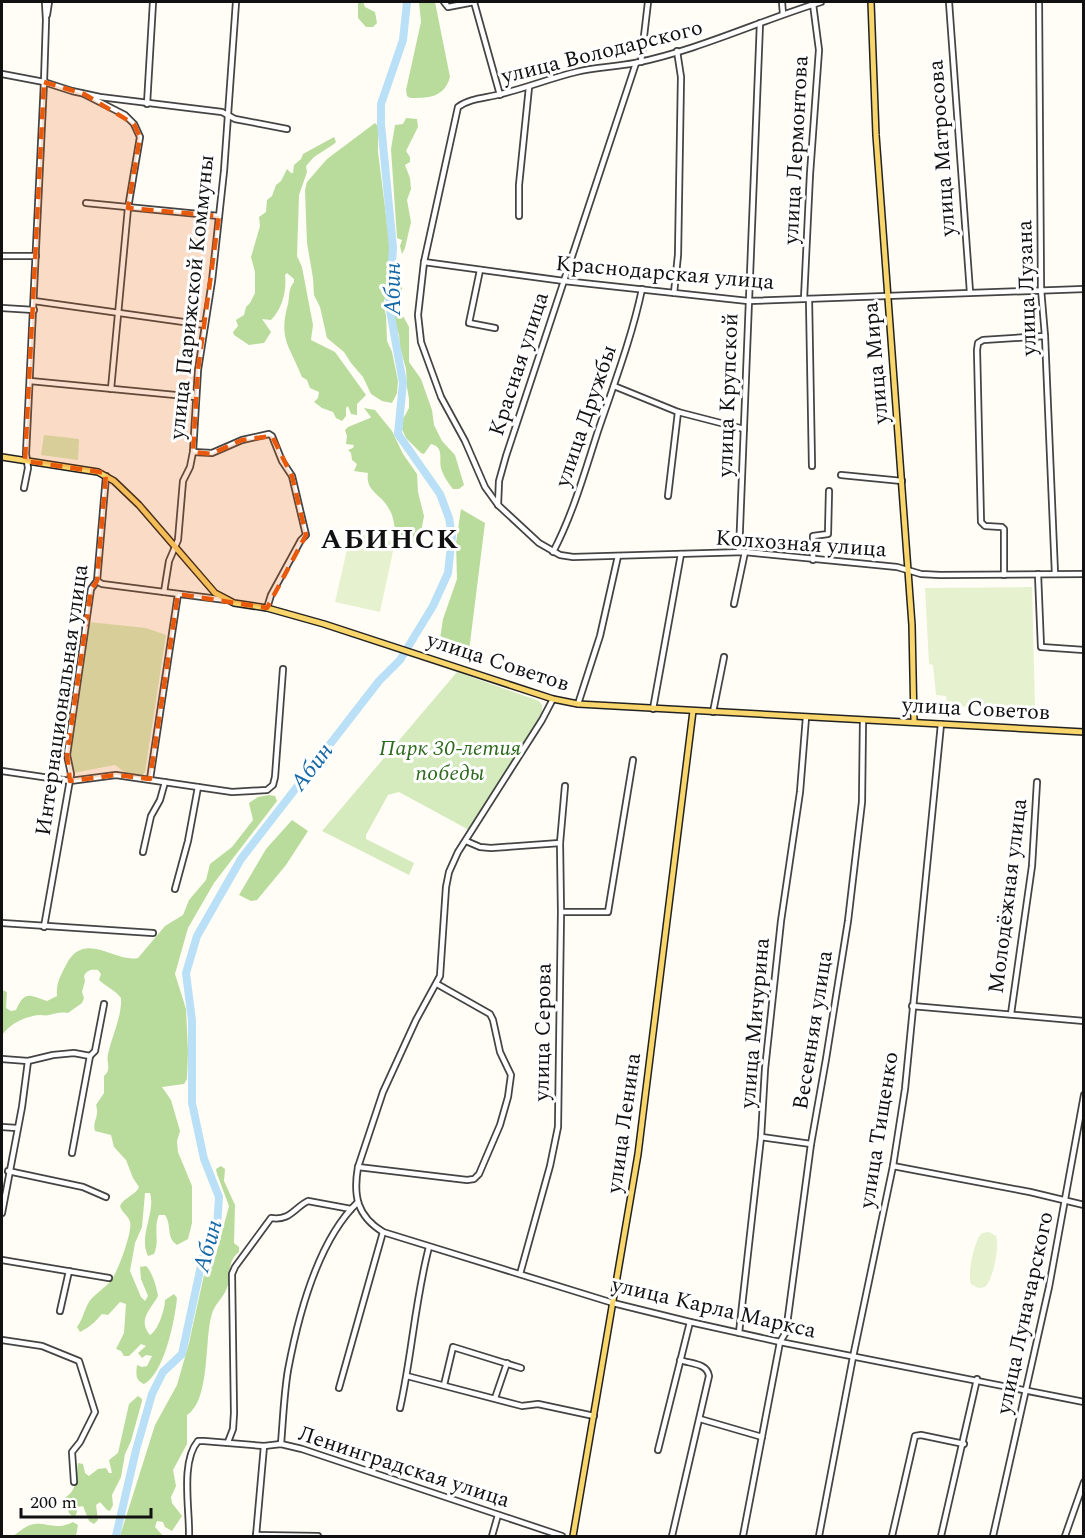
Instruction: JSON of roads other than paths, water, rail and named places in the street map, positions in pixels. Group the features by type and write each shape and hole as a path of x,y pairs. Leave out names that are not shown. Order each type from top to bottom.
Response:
{"main road":[{"name":"улица Мира","path":"871,2 876,135 912,625 914,722"},
{"path":"2,457 98,472 106,477 132,498 215,593 226,600"},
{"name":"улица Советов","path":"226,600 267,608 390,645 553,699 578,704 1083,732"},
{"name":"улица Ленина","path":"573,1536 640,1132 693,711"}],"street":[{"path":"24,488 28,468 25,461 44,82 45,2"},
{"path":"46,20 50,2"},
{"path":"147,104 153,2"},
{"name":"улица Парижской Коммуны","path":"164,592 169,561 178,540 183,481 190,467 193,452 196,397 219,216 236,2"},
{"path":"444,2 448,7 474,2 500,95"},
{"name":"Красная улица","path":"498,505 499,481 638,63 648,2"},
{"path":"782,2 783,14"},
{"name":"улица Володарского","path":"458,107 468,101 500,95 577,71 638,63 717,40 821,2"},
{"name":"улица Матросова","path":"949,2 970,292"},
{"name":"улица Лузана","path":"1039,2 1041,289 1055,574"},
{"name":"улица Лермонтова","path":"812,466 807,299 810,174 819,50 813,4"},
{"name":"улица Крупской","path":"734,604 742,552 748,301 756,167 760,23"},
{"path":"674,293 678,255 681,77 677,51"},
{"path":"2,74 44,82 84,94 222,112 235,119 287,129"},
{"path":"519,216 519,185 529,87"},
{"path":"84,94 125,115 138,129 140,137 128,208 111,389"},
{"name":"Колхозная улица","path":"458,107 424,262 418,315 421,342 441,397 465,441 485,487 498,505 539,543 553,552 573,557 742,552 897,567 908,571 940,575 1083,574"},
{"path":"86,203 219,216"},
{"path":"2,256 36,256"},
{"name":"Краснодарская улица","path":"424,262 564,281 748,301 1083,289"},
{"path":"480,270 469,323 495,328"},
{"name":"улица Дружбы","path":"553,552 563,532 614,386 635,321 642,289"},
{"path":"34,302 205,325"},
{"path":"2,308 34,310"},
{"path":"1004,575 1004,529 985,526 981,522 978,343 983,340 1045,336"},
{"path":"30,381 196,397"},
{"path":"614,386 678,412 744,429"},
{"path":"668,496 678,412"},
{"path":"193,452 210,454 242,440 268,434 272,436 282,461 292,476 306,535 276,586 267,608"},
{"path":"842,475 902,481"},
{"name":"Интернациональная улица","path":"44,927 71,774 67,755 91,589 97,581 106,477"},
{"path":"813,560 813,536 828,534 829,491"},
{"path":"653,709 681,554"},
{"path":"578,704 600,636 618,556"},
{"path":"1038,574 1041,647 1083,650"},
{"path":"97,581 102,584 226,600"},
{"path":"150,779 178,594"},
{"path":"713,712 724,657"},
{"path":"2,771 70,781 116,775 232,792 267,790 273,785 275,777 283,669"},
{"path":"280,1444 288,1371 307,1293 332,1234 358,1202 356,1186 358,1167 383,1092 416,1020 437,984 442,966 448,876 458,852 543,720 553,699"},
{"name":"улица Мичурина","path":"739,1333 761,1137 765,1069 781,921 800,798 806,717"},
{"name":"Весенняя улица","path":"742,1536 780,1342 786,1332 811,1144 837,993 862,802 863,720"},
{"name":"улица Тищенко","path":"819,1536 893,1166 905,1089 941,724"},
{"path":"561,912 608,912 633,760"},
{"path":"143,852 151,816 160,800 165,782"},
{"name":"Молодёжная улица","path":"1011,1014 1032,866 1037,782"},
{"name":"улица Серова","path":"520,1274 550,1166 558,1127 560,843 565,786"},
{"path":"175,889 188,841 198,787"},
{"path":"466,840 480,847 491,848 560,843"},
{"path":"2,923 153,933"},
{"path":"358,1167 467,1180 474,1179 479,1174 500,1125 511,1075 500,1052 493,1020 486,1010 437,984"},
{"path":"72,1153 90,1056 94,1051 104,1004"},
{"path":"912,1006 1083,1021"},
{"path":"2,1059 28,1060 74,1053 90,1056"},
{"path":"2,1213 22,1107 28,1060"},
{"name":"улица Луначарского","path":"993,1536 1049,1287 1083,1095"},
{"path":"2,1127 17,1128"},
{"path":"761,1137 811,1144"},
{"path":"893,1166 1030,1192 1083,1205"},
{"path":"8,1172 83,1187 106,1197"},
{"path":"228,1442 233,1429 234,1413 232,1274 234,1267 272,1218 284,1219 308,1201 351,1209"},
{"name":"улица Карла Маркса","path":"358,1202 371,1225 383,1232 613,1302 780,1342 977,1379 1083,1402"},
{"path":"339,1388 383,1232"},
{"path":"400,1408 407,1376 419,1285 429,1246"},
{"path":"2,1260 109,1278"},
{"path":"60,1311 69,1271"},
{"path":"658,1450 690,1322"},
{"path":"2,1340 42,1346 79,1361 95,1412 80,1442 72,1452 74,1482"},
{"path":"444,1385 453,1347 520,1368"},
{"path":"672,1536 707,1389 708,1371 705,1367 680,1360"},
{"path":"495,1398 507,1363"},
{"path":"407,1376 522,1406 538,1404 594,1416"},
{"path":"941,1536 964,1444 977,1379"},
{"path":"700,1419 762,1437"},
{"path":"892,1536 915,1436 921,1435 964,1444"},
{"name":"Ленинградская улица","path":"189,1536 190,1513 186,1485 191,1452 198,1442 228,1442 264,1446 280,1444 302,1449 562,1536"},
{"path":"264,1446 256,1536 318,1536"},
{"path":"1065,1536 1083,1482"},
{"path":"492,1536 498,1515"}],"waterway":[{"name":"Абин","path":"116,1536 152,1394 163,1372 182,1354 202,1261 208,1242 217,1228 219,1197 204,1159 192,1103 192,1021 186,973 197,936 241,859 379,681 400,660 433,606 448,573 452,536 449,518 440,494 398,434 403,383 389,305 393,248 381,104 403,40 407,2"}],"district":[{"name":"АБИНСК","path":"390,539"}],"park label":[{"name":"Парк 30-летия победы","path":"450,760"}]}
